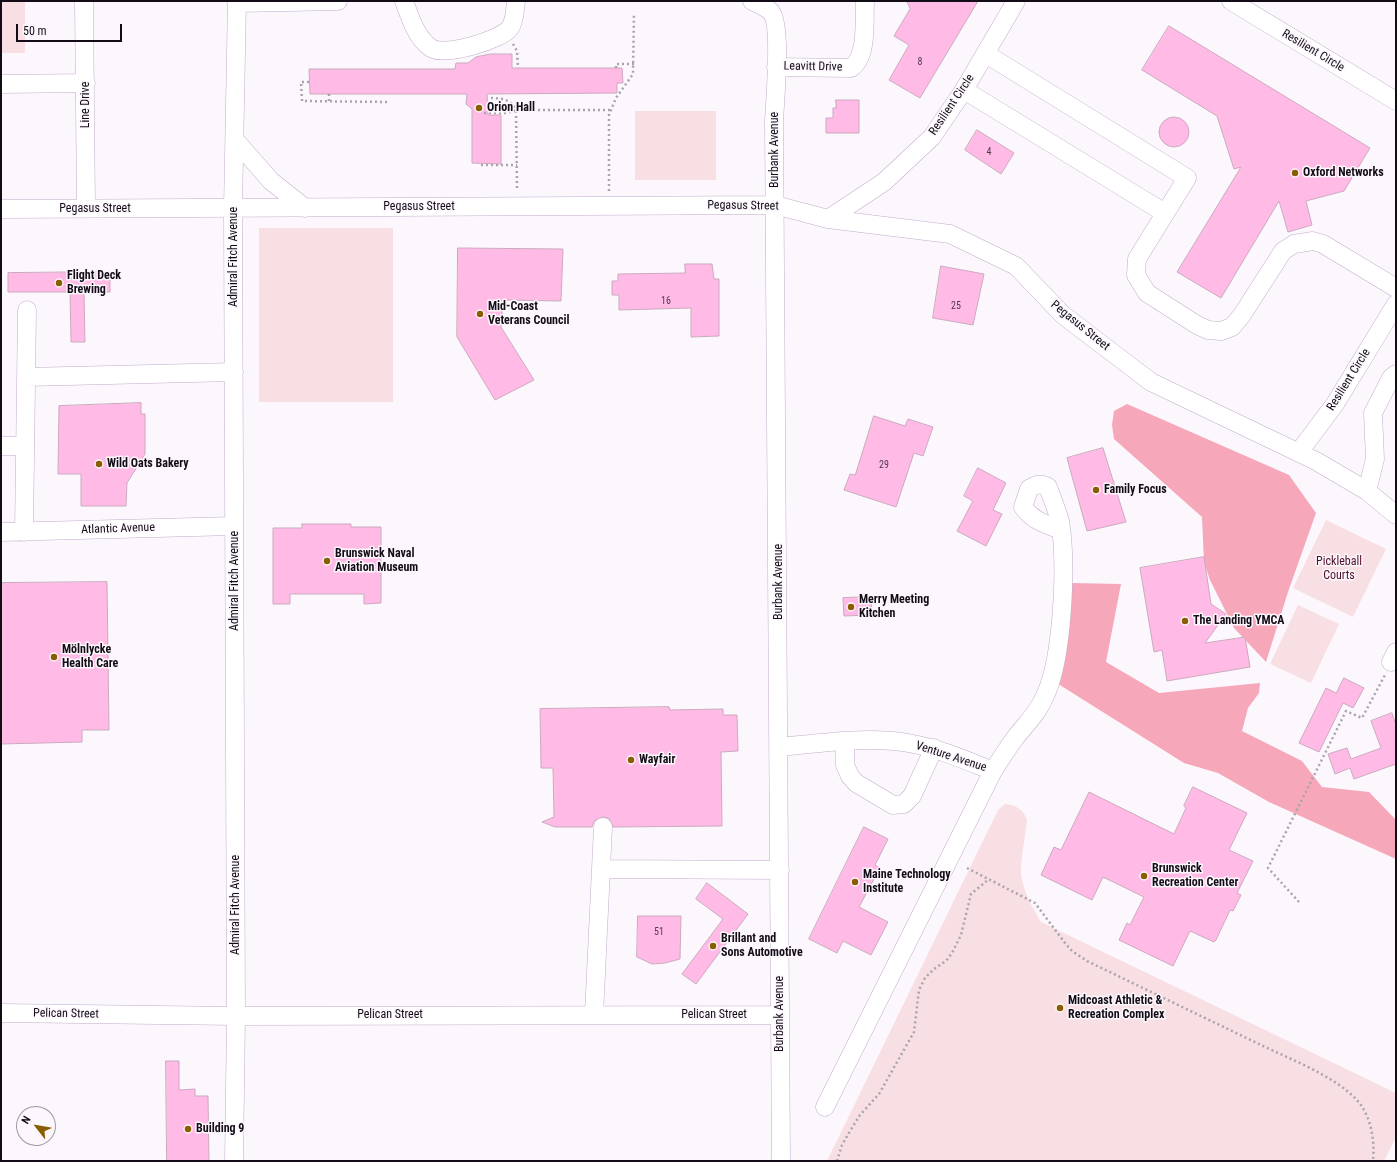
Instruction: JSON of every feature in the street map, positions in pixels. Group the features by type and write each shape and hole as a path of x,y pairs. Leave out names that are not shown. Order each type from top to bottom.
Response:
{"street":[{"name":"Line Drive","path":"84,1 86,83 86,209"},
{"path":"237,2 338,1"},
{"path":"404,1 419,36 426,44 440,51 488,41 505,34 512,26 516,1"},
{"name":"Leavitt Drive","path":"776,67 852,68 858,64 863,48 865,1"},
{"name":"Resilient Circle","path":"828,219 884,182 932,137 964,90 1016,1"},
{"name":"Resilient Circle","path":"1231,1 1396,101"},
{"name":"Admiral Fitch Avenue","path":"234,1161 236,1016 233,209 237,2"},
{"name":"Burbank Avenue","path":"760,3 771,13 775,23 776,67 774,120 780,746 781,1161"},
{"path":"986,54 1187,178 1137,259 1136,275 1147,293 1197,325 1208,330 1221,331 1232,327 1242,315 1283,251 1294,244 1312,240 1323,244 1396,288"},
{"path":"1,84 86,83"},
{"path":"964,90 1165,213"},
{"path":"235,140 272,181 305,208"},
{"name":"Pegasus Street","path":"1,209 775,205 828,219 950,234 1016,266 1063,315 1151,382 1316,461 1367,491 1396,515"},
{"name":"Resilient Circle","path":"1299,452 1335,404 1396,304"},
{"path":"24,532 27,310"},
{"path":"26,377 234,372"},
{"path":"1367,491 1375,459 1373,413 1391,378 1396,374"},
{"path":"1,446 25,446"},
{"name":"Atlantic Avenue","path":"1,532 234,526"},
{"name":"Venture Avenue","path":"780,746 845,740 907,742 934,748 993,771 1016,737 1034,716 1046,695 1057,651 1063,594 1061,535"},
{"path":"845,740 845,765 850,776 856,783 893,805 904,804 912,796 934,748"},
{"path":"825,1107 993,771"},
{"path":"594,1015 603,827"},
{"path":"601,868 780,870"},
{"name":"Pelican Street","path":"1,1013 236,1016 780,1015"}],"path":[{"path":"609,206 610,110 616,98 633,74 634,14"},
{"path":"513,43 517,51 518,68"},
{"path":"616,68 616,64 634,64"},
{"path":"309,82 301,82 302,101 388,102"},
{"path":"328,94 329,102"},
{"path":"488,98 504,99 514,106 516,110 518,188"},
{"path":"484,113 507,113 516,110 610,110"},
{"path":"481,165 517,166"},
{"path":"1299,902 1268,868 1346,712 1362,718 1394,657"},
{"path":"967,868 1035,903 1072,951 1087,961 1302,1065 1346,1090 1357,1100 1368,1120 1374,1139 1373,1161"},
{"path":"837,1161 842,1145 850,1131 860,1115 879,1094 914,1032 919,990 925,978 934,969 946,961 952,953 962,935 971,894 990,879"}],"green space":[{"path":"1,1 25,1 25,53 1,53"},
{"path":"635,111 716,111 716,180 635,180"},
{"path":"259,228 393,228 393,402 259,402"},
{"name":"Pickleball Courts","path":"1326,520 1386,549 1353,617 1293,588"},
{"path":"1298,605 1339,624 1311,683 1270,664"},
{"name":"Midcoast Athletic & Recreation Complex","path":"1005,804 1019,809 1024,813 1027,820 1021,861 1022,882 1027,896 1041,922 1396,1093 1396,1137 1384,1161 827,1161 998,810"}],"shaded area":[{"path":"1127,404 1289,475 1316,513 1288,592 1266,662 1234,628 1210,580 1204,562 1202,517 1114,439 1112,425 1114,411"},
{"path":"1072,583 1121,584 1106,662 1159,693 1260,683 1259,693 1248,708 1242,731 1302,761 1322,787 1369,792 1396,820 1396,859 1269,802 1218,773 1184,763 1055,682"}],"building":[{"path":"907,1 978,1 920,98 889,80 909,45 894,36 910,9"},
{"name":"Oxford Networks","path":"1169,26 1370,148 1344,191 1306,201 1312,225 1288,232 1279,201 1221,298 1177,272 1241,167 1234,169 1217,116 1142,70"},
{"name":"Orion Hall","path":"491,54 512,54 512,68 622,68 623,83 617,83 617,93 487,94 488,115 501,115 501,164 472,163 472,109 466,104 467,94 310,94 309,69 455,69 456,63 468,63 476,57"},
{"path":"836,100 859,100 859,133 826,133 826,118 833,118 833,108 836,108"},
{"path":"1174,117 1184,122 1189,132 1184,142 1174,147 1164,142 1159,132 1164,122"},
{"path":"977,130 1014,153 1001,174 965,150"},
{"name":"Mid-Coast Veterans Council","path":"458,248 563,249 561,301 503,300 501,327 534,380 495,400 457,337"},
{"path":"685,264 712,264 714,279 719,279 719,336 691,337 691,308 619,310 619,295 612,295 612,281 618,281 618,274 685,273"},
{"path":"941,266 984,274 973,325 933,318"},
{"name":"Flight Deck Brewing","path":"110,272 110,292 84,292 85,342 71,342 70,292 8,292 8,273"},
{"name":"Wild Oats Bakery","path":"141,403 141,414 145,414 145,454 127,483 126,506 81,506 81,474 58,474 59,406"},
{"path":"874,416 905,426 908,419 933,427 923,456 914,453 896,507 844,490 850,474 855,475"},
{"name":"Family Focus","path":"1103,448 1126,522 1087,531 1067,458"},
{"path":"978,468 1006,483 993,510 1002,514 986,546 957,531 973,501 964,496"},
{"name":"Brunswick Naval Aviation Museum","path":"302,524 351,524 351,527 381,527 381,603 364,604 364,594 290,594 290,604 273,604 273,528 302,528"},
{"name":"The Landing YMCA","path":"1204,557 1211,604 1226,614 1205,643 1245,637 1250,667 1167,681 1162,650 1154,652 1140,568"},
{"name":"Mölnlycke Health Care","path":"107,582 109,730 82,730 82,742 1,744 1,583"},
{"path":"871,597 872,615 844,616 843,598"},
{"path":"1344,678 1364,688 1353,708 1343,703 1319,752 1299,743 1326,688 1336,693"},
{"name":"Wayfair","path":"669,707 670,710 723,709 723,715 737,715 738,751 721,752 722,826 613,827 609,818 603,817 594,821 592,827 555,827 542,822 554,817 553,768 541,768 540,709"},
{"path":"1392,713 1396,725 1396,764 1354,779 1350,768 1335,774 1328,754 1347,748 1351,759 1381,748 1371,721"},
{"name":"Brunswick Recreation Center","path":"1193,787 1247,813 1229,850 1253,861 1237,893 1241,895 1233,911 1230,910 1216,940 1214,942 1190,931 1173,966 1119,940 1127,923 1130,925 1144,897 1103,877 1092,900 1041,875 1054,847 1061,850 1089,792 1174,834 1186,808 1184,806"},
{"name":"Maine Technology Institute","path":"864,827 888,839 875,865 880,868 859,907 888,922 871,955 843,941 837,953 809,939"},
{"name":"Brillant and Sons Automotive","path":"707,883 748,914 696,984 682,974 723,919 696,899"},
{"path":"638,916 681,916 680,959 665,963 652,964 637,957"},
{"name":"Building 9","path":"166,1061 179,1061 179,1090 195,1089 195,1096 208,1096 209,1161 167,1161"}],"place":[{"name":"Orion Hall","path":"479,108"},
{"name":"Oxford Networks","path":"1295,173"},
{"name":"Flight Deck Brewing","path":"59,283"},
{"name":"Mid-Coast Veterans Council","path":"480,314"},
{"name":"Wild Oats Bakery","path":"99,464"},
{"name":"Family Focus","path":"1096,490"},
{"name":"Brunswick Naval Aviation Museum","path":"327,561"},
{"name":"Merry Meeting Kitchen","path":"851,607"},
{"name":"The Landing YMCA","path":"1185,621"},
{"name":"Mölnlycke Health Care","path":"54,657"},
{"name":"Wayfair","path":"631,760"},
{"name":"Brunswick Recreation Center","path":"1144,876"},
{"name":"Maine Technology Institute","path":"855,882"},
{"name":"Brillant and Sons Automotive","path":"713,946"},
{"name":"Midcoast Athletic & Recreation Complex","path":"1060,1008"},
{"name":"Building 9","path":"188,1129"}]}
